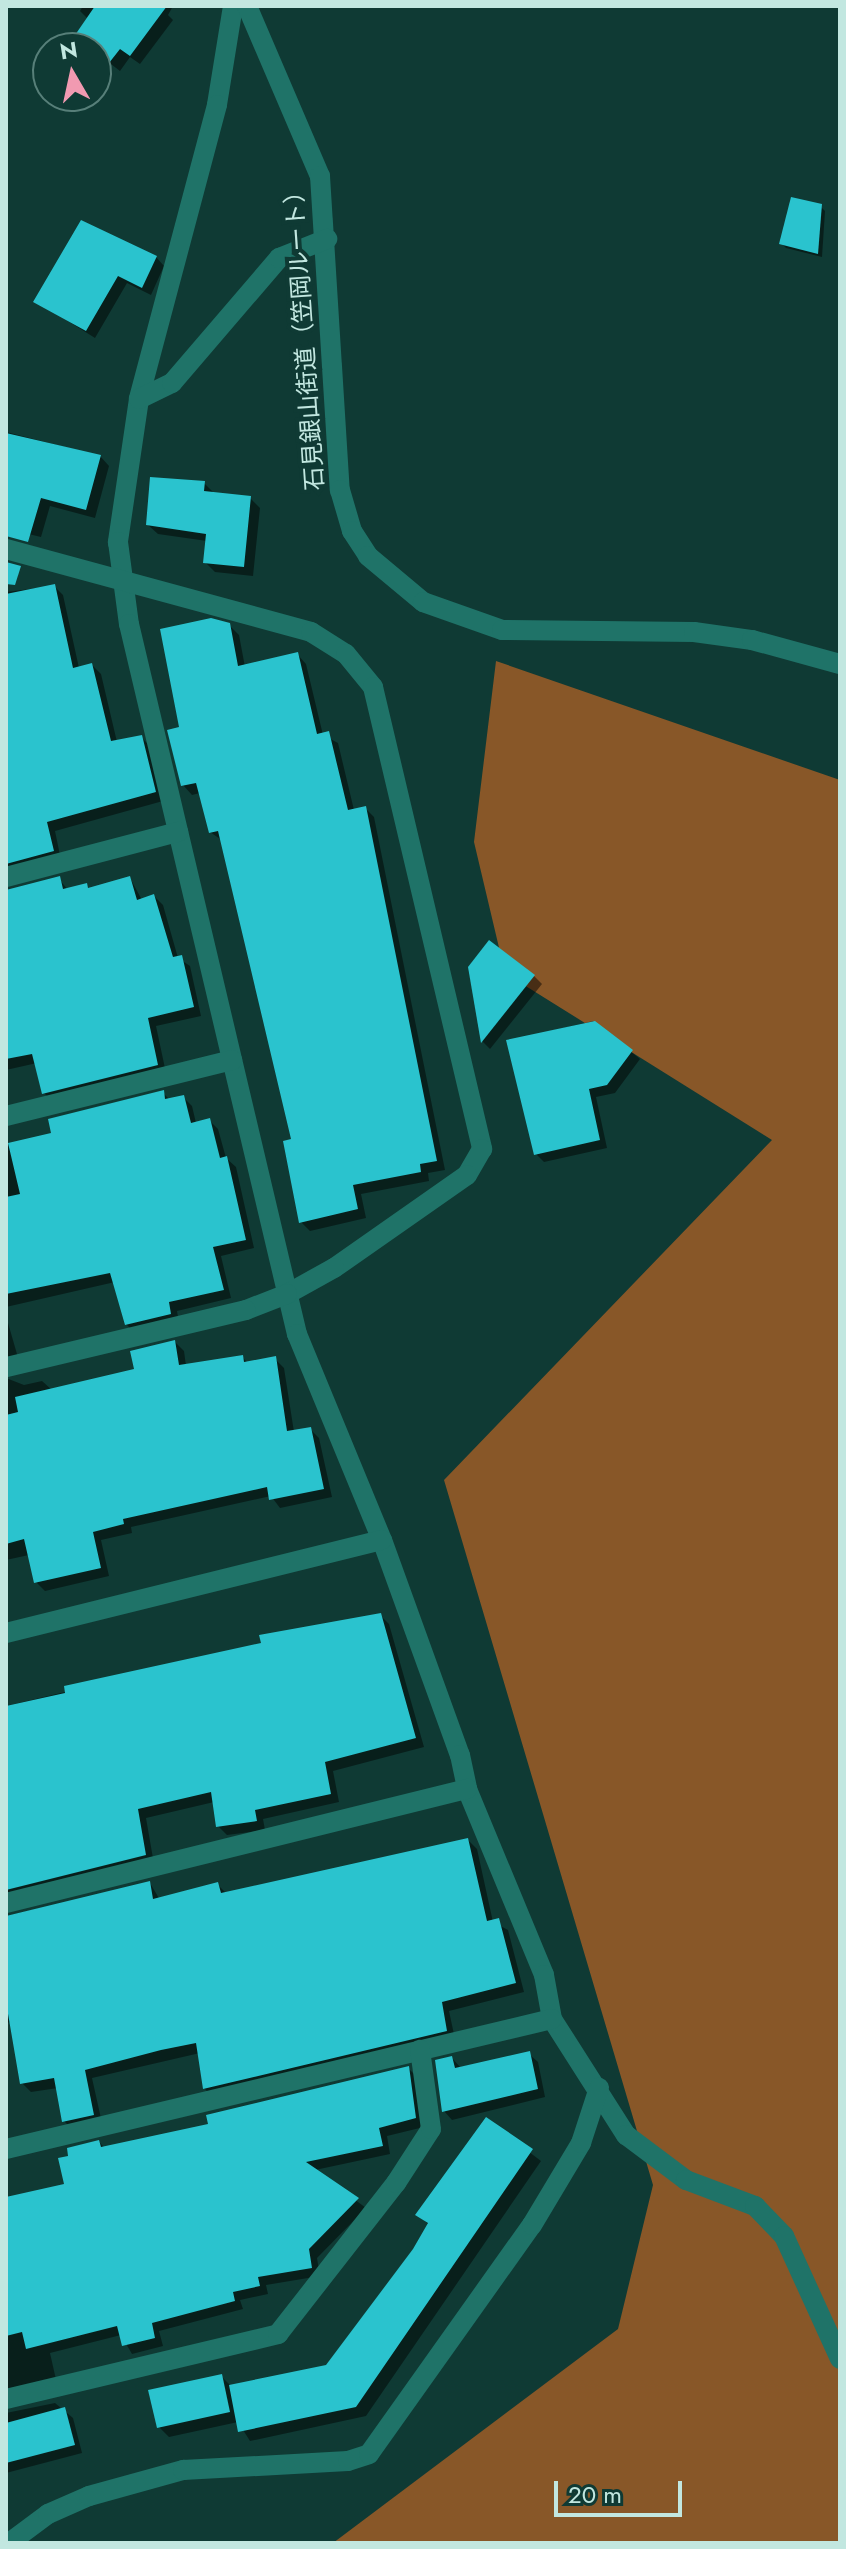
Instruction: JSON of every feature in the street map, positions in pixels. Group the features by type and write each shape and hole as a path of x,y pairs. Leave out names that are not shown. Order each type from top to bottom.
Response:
{"street":[{"path":"233,6 217,105 139,399 118,542 121,578 178,832 297,1334 382,1540 460,1755 467,1789 544,1975 552,2019 599,2088 626,2135 686,2180 755,2206 784,2236 840,2359"},
{"name":"石見銀山街道（笠岡ルート）","path":"247,6 312,146 327,239 340,490 352,531 396,584 448,615 502,630 694,632 752,640 840,664"},
{"path":"139,399 172,383 279,258 327,239"},
{"path":"6,549 311,632 346,654 373,687 482,1149 467,1175 334,1268 287,1294 246,1310 6,1367"},
{"path":"6,877 178,832"},
{"path":"6,1116 232,1060"},
{"path":"6,1633 382,1540"},
{"path":"6,1903 467,1789"},
{"path":"6,2149 552,2019"},
{"path":"6,2399 278,2334 396,2183 431,2129 420,2050"},
{"path":"9,2543 48,2514 89,2496 183,2470 348,2461 369,2454 532,2225 581,2143 599,2088"}],"shaded area":[{"path":"496,661 840,780 840,2543 333,2543 618,2329 653,2185 444,1480 772,1140 505,973 474,842"}],"building":[{"path":"95,6 167,6 130,56 120,49 112,59 112,32 77,32"},
{"path":"791,197 822,204 818,254 779,244"},
{"path":"81,220 157,256 142,288 118,276 86,331 33,302"},
{"path":"6,433 101,455 86,510 41,498 28,542 6,536"},
{"path":"150,477 205,481 204,491 251,496 244,567 203,563 206,534 146,525"},
{"path":"6,562 21,566 15,585 6,584"},
{"path":"55,584 73,668 92,663 111,741 142,735 156,792 47,822 54,851 6,864 6,594"},
{"path":"211,618 230,623 238,666 298,652 317,734 329,731 348,810 366,806 437,1161 420,1164 421,1172 353,1185 358,1209 299,1223 283,1141 291,1139 218,831 209,833 196,783 181,786 167,730 179,727 160,629"},
{"path":"60,876 63,889 87,883 88,888 130,876 137,900 154,894 173,957 182,955 194,1007 148,1018 158,1065 42,1094 32,1054 6,1059 6,890"},
{"path":"489,940 535,975 481,1043 468,967"},
{"path":"595,1021 633,1050 607,1085 589,1089 600,1140 534,1155 506,1040"},
{"path":"164,1090 165,1099 184,1095 191,1123 210,1118 220,1158 227,1156 246,1240 213,1247 224,1290 169,1302 171,1314 125,1325 110,1273 6,1294 6,1197 20,1194 8,1143 51,1133 48,1119"},
{"path":"175,1340 179,1365 243,1355 244,1362 276,1356 287,1431 311,1427 324,1489 269,1500 267,1487 123,1519 124,1524 93,1532 101,1568 34,1583 24,1539 6,1544 6,1415 18,1412 15,1397 134,1369 130,1351"},
{"path":"381,1613 416,1738 325,1762 331,1794 255,1810 257,1821 216,1827 211,1792 138,1809 146,1855 6,1890 6,1706 65,1693 64,1686 261,1643 259,1635"},
{"path":"468,1838 487,1921 499,1918 516,1983 442,2002 447,2031 203,2089 196,2043 161,2050 85,2070 94,2115 62,2122 54,2078 20,2084 6,2002 6,1916 150,1881 153,1899 218,1882 221,1893"},
{"path":"530,2051 538,2089 442,2112 435,2060 452,2056 455,2068"},
{"path":"409,2066 416,2118 379,2128 383,2146 306,2162 359,2198 309,2249 312,2268 258,2277 260,2286 233,2292 235,2301 152,2323 155,2338 122,2346 117,2326 26,2349 22,2332 6,2336 6,2197 64,2184 58,2158 68,2156 67,2148 99,2140 101,2147 208,2124 206,2115"},
{"path":"486,2117 533,2149 356,2407 238,2432 229,2385 326,2365 413,2249 428,2223 415,2215"},
{"path":"222,2374 230,2412 157,2428 148,2390"},
{"path":"65,2407 75,2445 6,2463 6,2423"}]}
